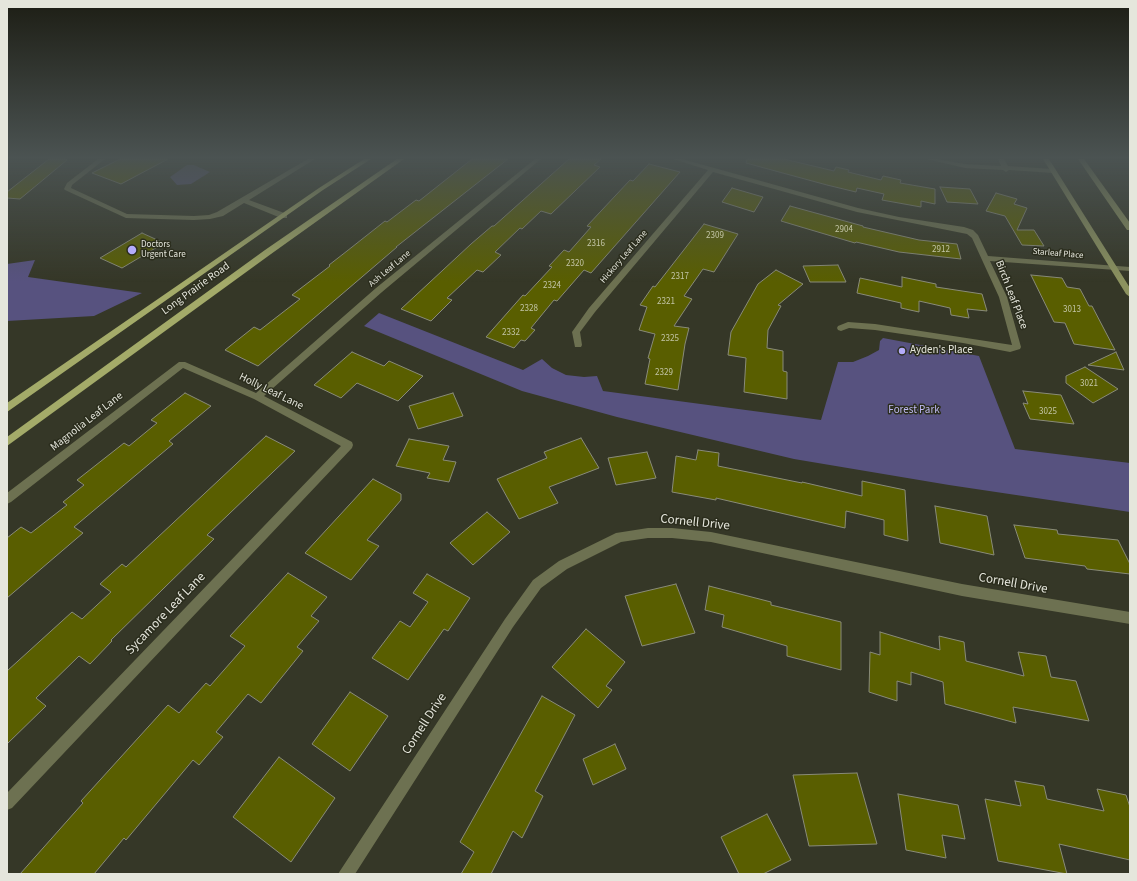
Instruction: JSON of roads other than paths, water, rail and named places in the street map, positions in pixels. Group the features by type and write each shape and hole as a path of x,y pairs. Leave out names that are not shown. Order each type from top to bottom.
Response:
{"main road":[{"name":"Long Prairie Road","path":"7,408 307,200"},
{"name":"Long Prairie Road","path":"7,442 343,200"},
{"path":"1071,200 1130,294"},
{"path":"1110,200 1130,228"}],"street":[{"path":"91,200 126,216 202,218 220,214 242,200"},
{"path":"242,200 284,216"},
{"name":"Ash Leaf Lane","path":"257,397 379,290 488,200"},
{"name":"Hickory Leaf Lane","path":"578,345 576,332 592,310 686,200"},
{"name":"Birch Leaf Place","path":"822,200 857,210 961,229 970,232 975,237 1003,297 1018,347 1010,349 963,340 875,327 848,325 841,328"},
{"name":"Starleaf Place","path":"985,258 1114,269 1130,269"},
{"name":"Holly Leaf Lane","path":"182,364 257,397 348,445"},
{"name":"Magnolia Leaf Lane","path":"7,499 182,364"},
{"name":"Sycamore Leaf Lane","path":"7,803 348,445"},
{"name":"Cornell Drive","path":"346,874 509,623 537,584 563,565 620,537 648,533 672,533 711,537 962,590 1130,618"}],"place":[{"name":"Doctors Urgent Care","path":"132,250"},
{"name":"Ayden's Place","path":"902,351"}],"park label":[{"name":"Forest Park","path":"914,411"}]}
